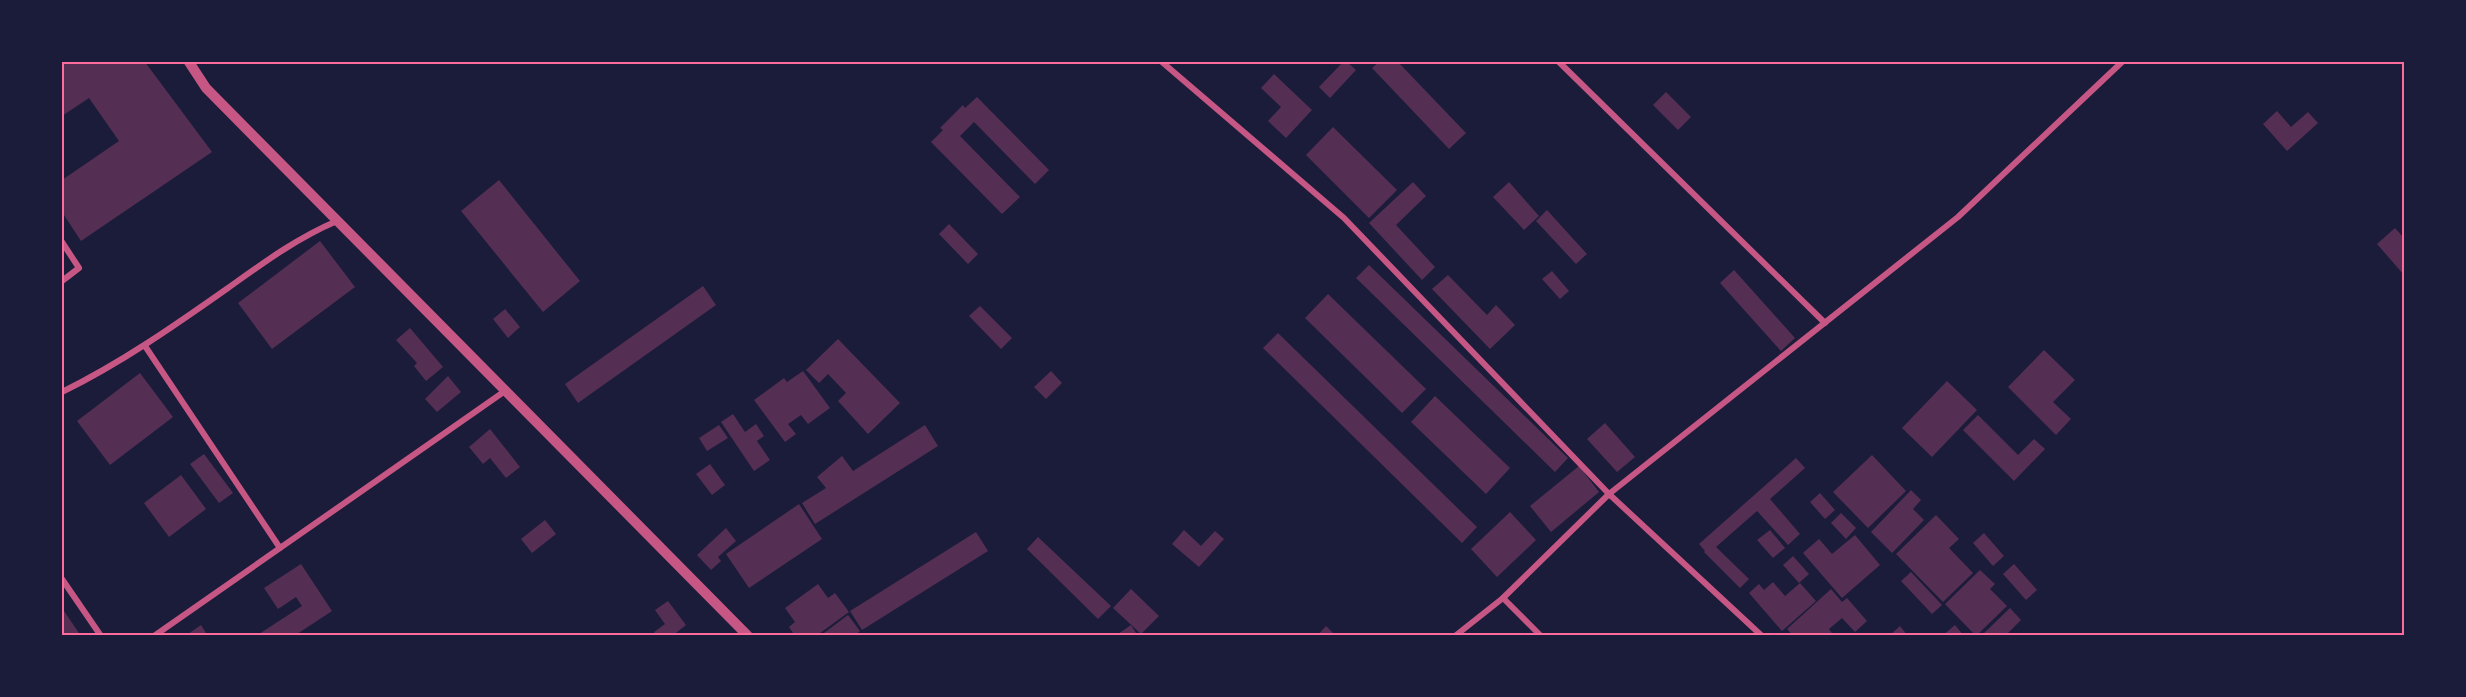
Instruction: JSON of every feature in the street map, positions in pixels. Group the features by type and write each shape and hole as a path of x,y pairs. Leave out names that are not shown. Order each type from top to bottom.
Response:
{"street":[{"path":"189,62 206,88 748,636"},
{"path":"1162,62 1344,218 1609,494 1761,636"},
{"path":"1559,62 1825,323"},
{"path":"1455,636 1503,598 1609,494 1958,217 2122,62"},
{"path":"62,392 104,372 292,243 337,220"},
{"path":"62,242 79,268 62,281"},
{"path":"145,346 280,548"},
{"path":"154,636 505,391"},
{"path":"62,579 101,636"},
{"path":"1503,598 1541,636"}],"building":[{"path":"62,62 145,62 212,152 81,241 62,212 62,180 119,141 89,98 62,116"},
{"path":"1343,62 1347,62 1356,70 1330,98 1319,87"},
{"path":"1379,62 1398,62 1466,133 1449,149 1372,68"},
{"path":"1274,74 1312,110 1286,138 1268,121 1281,107 1261,88"},
{"path":"1666,92 1691,117 1678,130 1653,105"},
{"path":"977,97 1049,170 1035,184 974,122 960,136 1020,197 1002,214 931,142 943,130 940,128 963,105 965,108"},
{"path":"2277,111 2291,127 2308,112 2318,123 2287,151 2263,124"},
{"path":"1333,127 1397,190 1369,218 1306,155"},
{"path":"499,180 580,281 543,312 461,211"},
{"path":"1413,182 1426,196 1396,225 1435,267 1422,280 1369,223"},
{"path":"1509,182 1539,216 1524,230 1493,197"},
{"path":"1547,210 1587,254 1576,264 1536,221"},
{"path":"949,224 978,254 968,264 939,234"},
{"path":"2395,228 2404,238 2404,275 2377,244"},
{"path":"320,241 355,287 272,349 238,303"},
{"path":"1369,265 1568,458 1555,472 1356,278"},
{"path":"1734,270 1795,338 1781,351 1720,283"},
{"path":"1552,271 1569,291 1560,299 1542,279"},
{"path":"1448,275 1487,315 1496,305 1515,325 1490,349 1432,289"},
{"path":"703,286 716,305 578,403 565,384"},
{"path":"1328,294 1426,389 1402,413 1305,318"},
{"path":"980,306 1012,338 1001,349 969,316"},
{"path":"505,309 520,327 508,338 493,319"},
{"path":"410,328 443,367 426,381 414,366 417,363 396,340"},
{"path":"1278,333 1477,527 1462,543 1263,348"},
{"path":"838,339 900,403 868,434 838,401 846,393 828,374 819,383 806,370"},
{"path":"2044,350 2075,380 2053,402 2071,419 2056,435 2008,387"},
{"path":"803,371 830,408 808,424 801,415 788,424 796,434 785,442 754,400 784,378 787,382"},
{"path":"1051,371 1062,383 1046,399 1034,387"},
{"path":"140,373 173,417 110,465 77,421"},
{"path":"448,376 461,392 437,412 425,399"},
{"path":"1947,381 1977,410 1932,457 1902,428"},
{"path":"1435,396 1510,468 1486,494 1411,422"},
{"path":"733,414 745,432 756,424 764,436 757,441 770,460 754,471 721,422"},
{"path":"1978,415 2018,455 2034,439 2045,449 2014,481 1963,430"},
{"path":"1605,423 1635,457 1617,472 1587,439"},
{"path":"719,425 728,438 707,451 699,438"},
{"path":"925,425 938,446 815,524 802,503 826,488 817,477 842,456 853,471"},
{"path":"490,429 520,467 506,478 490,458 483,464 469,447"},
{"path":"204,454 233,493 219,503 190,464"},
{"path":"1872,455 1906,491 1868,528 1833,492"},
{"path":"1796,458 1805,468 1770,499 1800,534 1788,545 1757,511 1716,547 1749,579 1740,588 1699,544"},
{"path":"710,464 725,485 712,495 696,474"},
{"path":"1579,466 1599,492 1551,532 1530,506"},
{"path":"181,475 206,509 169,537 144,503"},
{"path":"1911,490 1921,500 1913,509 1924,520 1892,553 1871,532"},
{"path":"1820,493 1835,510 1825,519 1810,502"},
{"path":"799,504 822,539 749,588 726,554"},
{"path":"1510,512 1536,540 1497,577 1471,549"},
{"path":"1841,513 1856,528 1846,539 1831,523"},
{"path":"1936,515 1959,539 1949,548 1973,573 1943,602 1896,554"},
{"path":"545,520 556,534 532,553 521,539"},
{"path":"726,528 736,541 718,557 721,561 711,570 697,555"},
{"path":"1184,530 1201,546 1215,531 1224,539 1199,567 1172,544"},
{"path":"1770,530 1785,548 1773,558 1757,540"},
{"path":"976,532 988,551 862,630 850,611"},
{"path":"1984,533 2004,556 1993,566 1973,543"},
{"path":"1855,535 1880,565 1842,598 1803,553 1819,539 1832,554"},
{"path":"1038,537 1111,606 1098,619 1027,549"},
{"path":"1793,556 1809,574 1799,583 1783,565"},
{"path":"301,564 332,611 294,636 256,636 302,606 296,597 278,609 264,588"},
{"path":"2014,564 2037,590 2026,600 2003,574"},
{"path":"1980,570 1995,584 1990,589 2007,606 1976,636 1945,604"},
{"path":"1911,572 1942,605 1932,614 1901,581"},
{"path":"1773,582 1785,596 1800,583 1816,601 1782,631 1749,593 1759,584 1764,590"},
{"path":"818,584 828,598 835,593 849,612 816,636 795,636 789,627 795,622 785,608"},
{"path":"1131,589 1159,616 1141,634 1113,608"},
{"path":"1831,589 1842,602 1847,598 1867,621 1855,632 1842,618 1829,629 1834,636 1793,636 1787,629"},
{"path":"668,601 686,625 672,636 656,636 654,632 665,624 655,610"},
{"path":"2010,608 2021,620 2005,636 1981,636"},
{"path":"64,611 81,636 62,636 62,613"},
{"path":"848,615 860,631 854,636 820,636"},
{"path":"201,625 208,636 185,636"},
{"path":"1131,625 1138,636 1115,636"},
{"path":"1955,625 1964,636 1942,636"},
{"path":"1326,626 1336,636 1317,636"},
{"path":"1900,626 1908,636 1889,636"}]}
